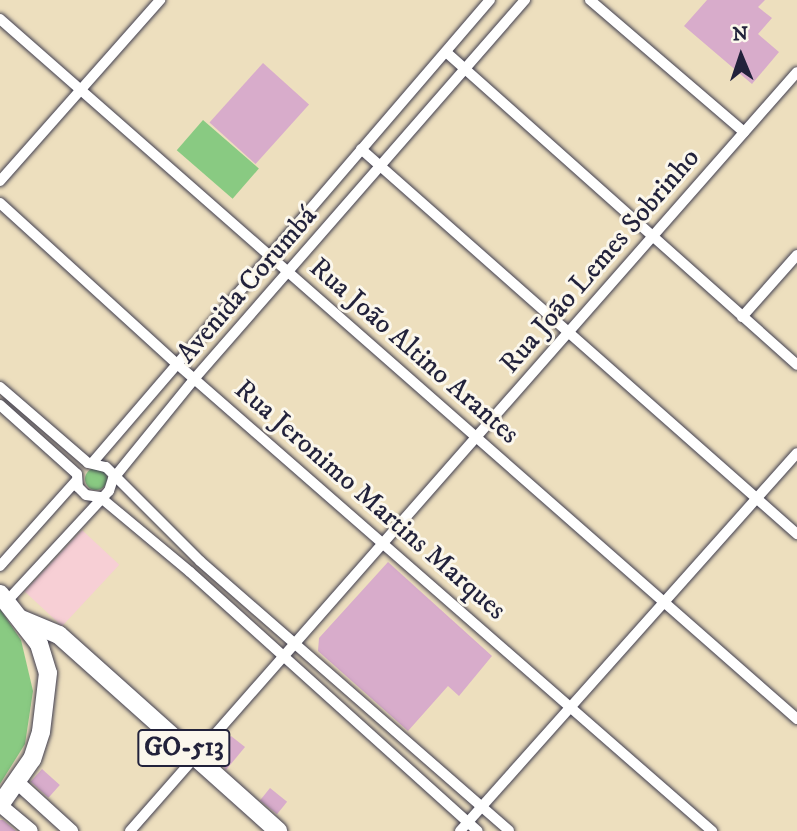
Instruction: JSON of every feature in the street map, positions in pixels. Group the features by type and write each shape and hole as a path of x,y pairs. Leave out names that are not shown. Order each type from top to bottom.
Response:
{"main road":[{"path":"0,805 18,783 41,732 48,673 39,644 4,598"},
{"name":"GO-513","path":"22,619 59,635 278,831"},
{"name":"GO-513","path":"48,673 53,655 58,652 69,652 92,665"}],"street":[{"path":"0,181 160,0"},
{"name":"Avenida Corumbá","path":"0,566 490,0"},
{"name":"Avenida Corumbá","path":"4,598 100,497 109,491 113,479 195,378 381,168 524,0"},
{"path":"590,0 744,132"},
{"name":"Rua João Altino Arantes","path":"0,19 797,719"},
{"path":"446,52 650,237 797,365"},
{"name":"Rua João Lemes Sobrinho","path":"130,831 197,760 384,540 797,72"},
{"path":"361,149 566,334 797,534"},
{"name":"Rua Jeronimo Martins Marques","path":"0,203 176,363 384,540 712,831"},
{"path":"743,317 797,256"},
{"path":"0,387 91,463 106,467 113,479 200,561 509,831"},
{"path":"0,405 76,477 86,495 100,497 190,572 377,739 464,827 478,831"},
{"path":"464,827 797,453"},
{"path":"190,572 200,561"},
{"path":"377,739 389,725"},
{"path":"18,783 71,831"},
{"path":"0,805 31,831"}],"shaded area":[{"path":"82,530 119,565 62,626 25,591"}],"green space":[{"path":"203,120 259,169 233,199 177,150"},
{"path":"96,468 104,471 107,479 104,487 96,490 88,487 85,479 88,471"},
{"path":"0,609 21,640 33,691 25,744 0,784"}],"building":[{"path":"707,0 765,0 758,7 772,18 758,34 779,52 752,84 684,26"},
{"path":"263,63 309,104 256,164 209,122"},
{"path":"388,562 492,656 459,696 448,686 408,731 318,651 319,638"},
{"path":"231,736 245,747 226,770 215,755"},
{"path":"42,769 60,785 48,798 31,782"},
{"path":"270,788 287,802 277,814 260,800"},
{"path":"0,820 3,820 16,831 0,831"}]}
